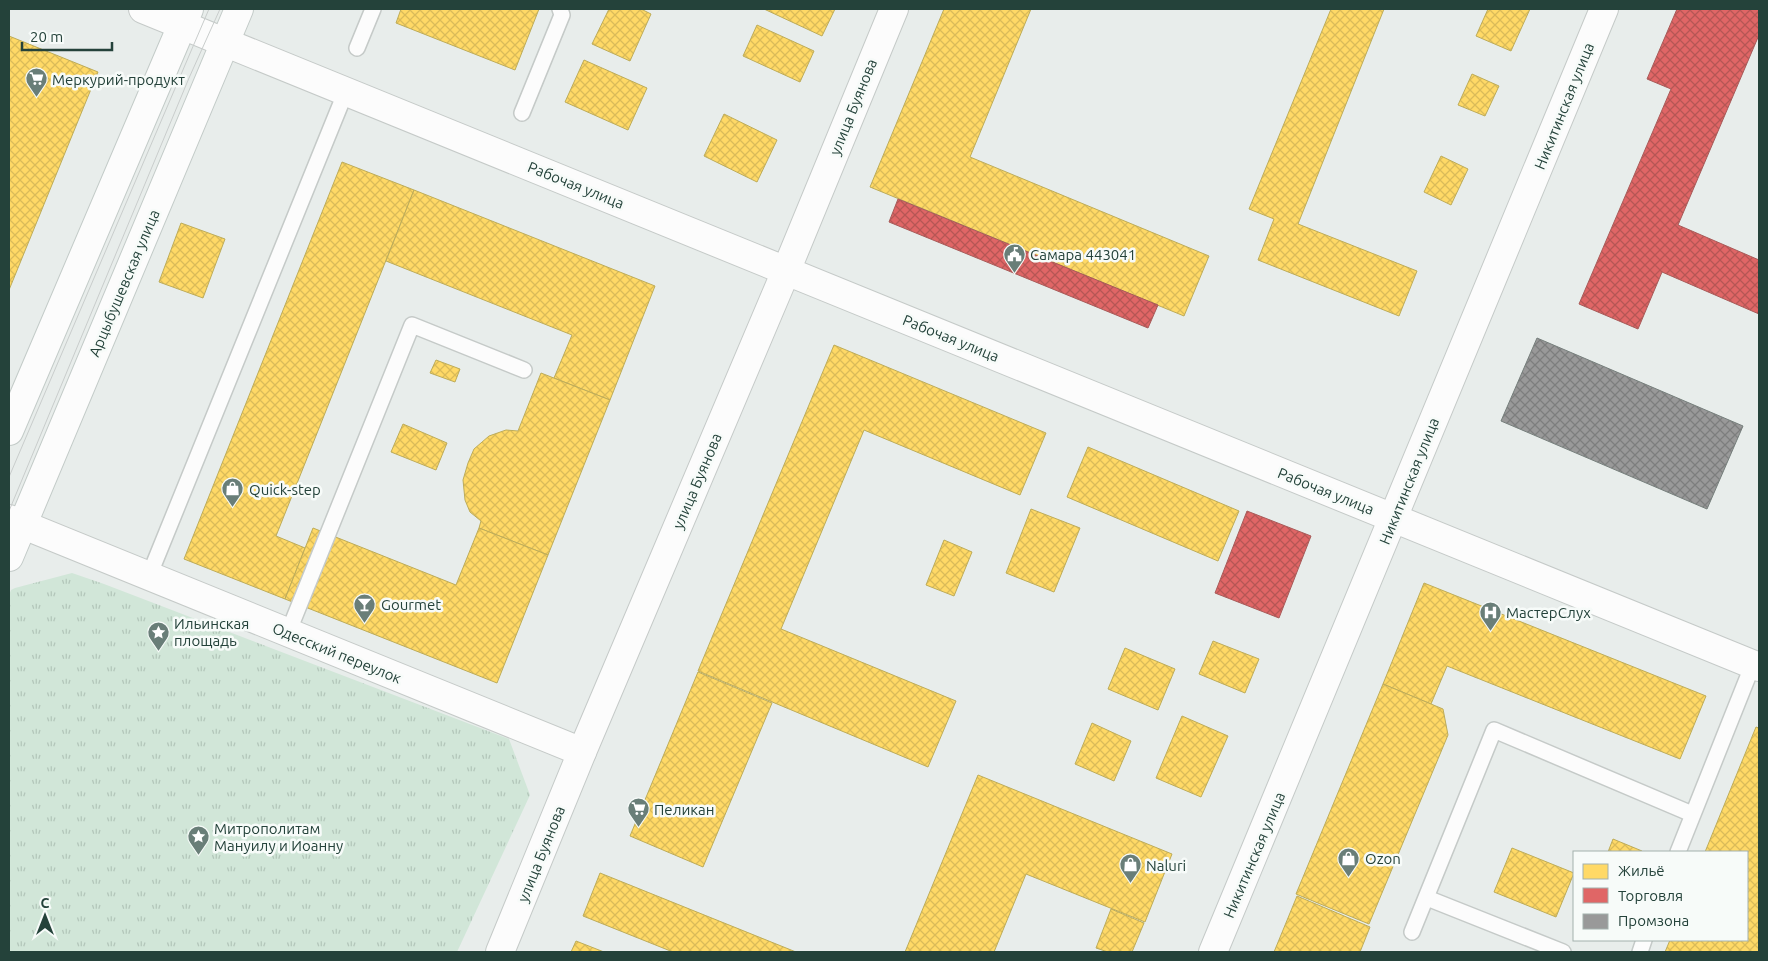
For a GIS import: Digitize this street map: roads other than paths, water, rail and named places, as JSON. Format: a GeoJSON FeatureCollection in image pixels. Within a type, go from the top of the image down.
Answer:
{"type":"FeatureCollection","features":[{"type":"Feature","properties":{"kind":"street","name":"Рабочая улица"},"geometry":{"type":"LineString","coordinates":[[143,9],[185,17],[225,42],[1756,666]]}},
{"type":"Feature","properties":{"kind":"street","name":"Арцыбушевская улица"},"geometry":{"type":"LineString","coordinates":[[9,557],[15,522],[239,9]]}},
{"type":"Feature","properties":{"kind":"street","name":"улица Буянова"},"geometry":{"type":"LineString","coordinates":[[500,952],[894,9]]}},
{"type":"Feature","properties":{"kind":"street","name":"Никитинская улица"},"geometry":{"type":"LineString","coordinates":[[1212,952],[1604,9]]}},
{"type":"Feature","properties":{"kind":"street"},"geometry":{"type":"LineString","coordinates":[[9,431],[185,17]]}},
{"type":"Feature","properties":{"kind":"street","name":"Одесский переулок"},"geometry":{"type":"LineString","coordinates":[[15,522],[582,752]]}},
{"type":"Feature","properties":{"kind":"lane"},"geometry":{"type":"LineString","coordinates":[[357,48],[373,9]]}},
{"type":"Feature","properties":{"kind":"lane"},"geometry":{"type":"LineString","coordinates":[[522,113],[562,15],[560,9]]}},
{"type":"Feature","properties":{"kind":"lane"},"geometry":{"type":"LineString","coordinates":[[149,576],[346,91]]}},
{"type":"Feature","properties":{"kind":"lane"},"geometry":{"type":"LineString","coordinates":[[288,633],[412,324],[524,370]]}},
{"type":"Feature","properties":{"kind":"lane"},"geometry":{"type":"LineString","coordinates":[[1678,851],[1692,814],[1756,666]]}},
{"type":"Feature","properties":{"kind":"lane"},"geometry":{"type":"LineString","coordinates":[[1412,932],[1494,730],[1692,814]]}},
{"type":"Feature","properties":{"kind":"lane"},"geometry":{"type":"LineString","coordinates":[[1427,898],[1563,952]]}},
{"type":"Feature","properties":{"kind":"tram line"},"geometry":{"type":"LineString","coordinates":[[9,477],[209,9]]}},
{"type":"Feature","properties":{"kind":"tram line"},"geometry":{"type":"LineString","coordinates":[[9,511],[189,78],[220,9]]}},
{"type":"Feature","properties":{"kind":"place","name":"Меркурий-продукт"},"geometry":{"type":"Point","coordinates":[36,98]}},
{"type":"Feature","properties":{"kind":"place","name":"Самара 443041"},"geometry":{"type":"Point","coordinates":[1014,273]}},
{"type":"Feature","properties":{"kind":"place","name":"Quick-step"},"geometry":{"type":"Point","coordinates":[233,508]}},
{"type":"Feature","properties":{"kind":"place","name":"Gourmet"},"geometry":{"type":"Point","coordinates":[365,623]}},
{"type":"Feature","properties":{"kind":"place","name":"МастерСлух"},"geometry":{"type":"Point","coordinates":[1490,631]}},
{"type":"Feature","properties":{"kind":"place","name":"Ильинская площадь"},"geometry":{"type":"Point","coordinates":[158,651]}},
{"type":"Feature","properties":{"kind":"place","name":"Пеликан"},"geometry":{"type":"Point","coordinates":[638,828]}},
{"type":"Feature","properties":{"kind":"place","name":"Митрополитам Мануилу и Иоанну"},"geometry":{"type":"Point","coordinates":[198,856]}},
{"type":"Feature","properties":{"kind":"place","name":"Ozon"},"geometry":{"type":"Point","coordinates":[1349,877]}},
{"type":"Feature","properties":{"kind":"place","name":"Naluri"},"geometry":{"type":"Point","coordinates":[1130,884]}}]}
